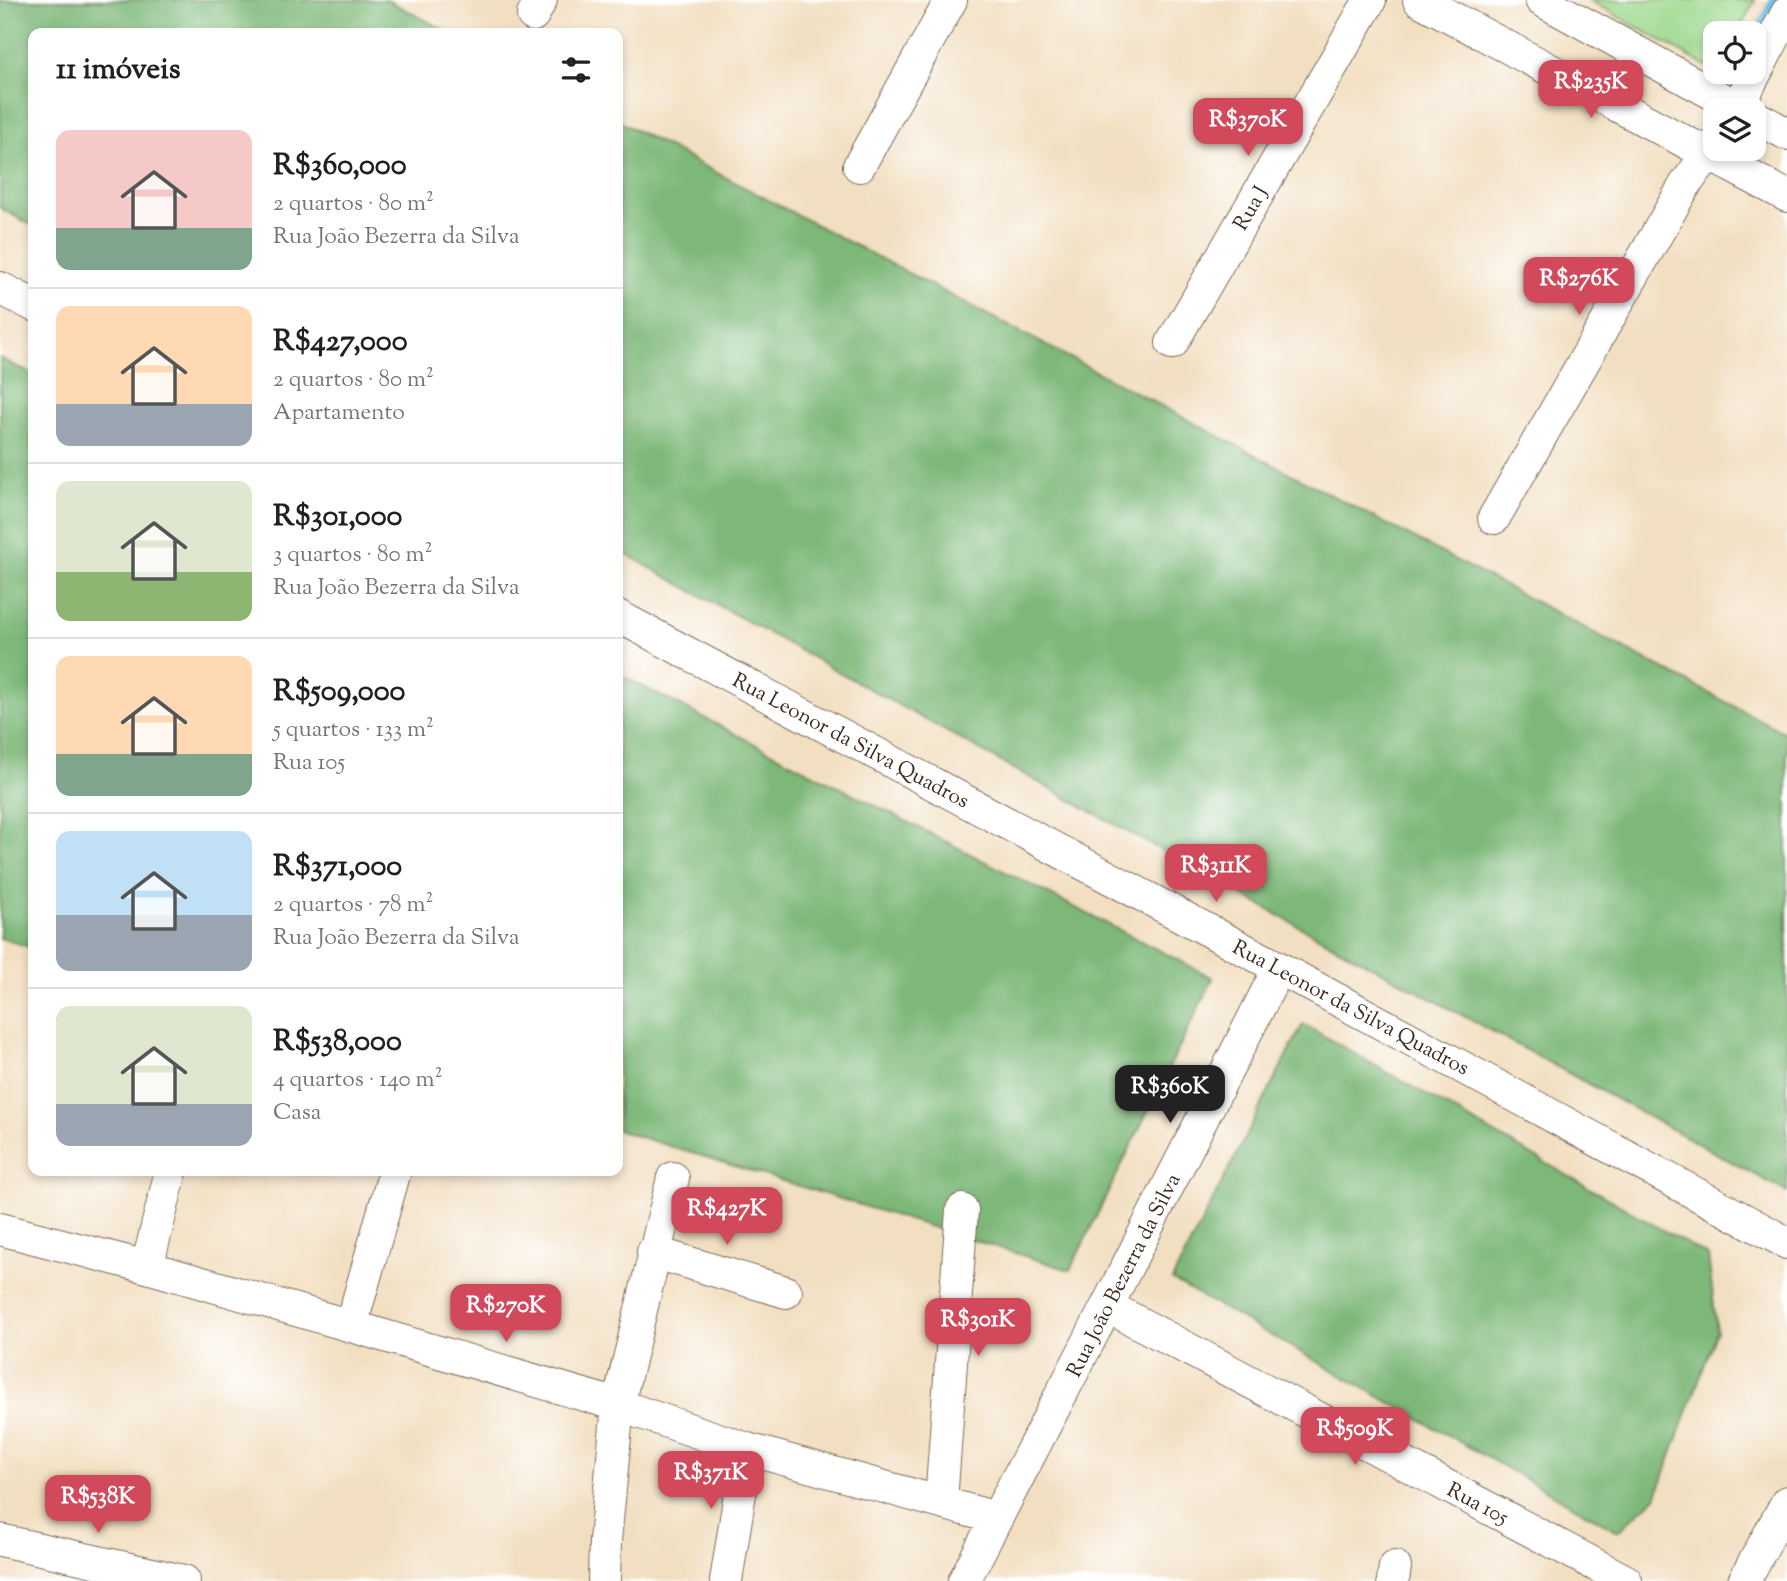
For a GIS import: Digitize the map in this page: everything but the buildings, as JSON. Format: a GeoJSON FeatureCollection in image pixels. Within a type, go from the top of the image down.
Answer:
{"type":"FeatureCollection","features":[{"type":"Feature","properties":{"kind":"street"},"geometry":{"type":"LineString","coordinates":[[859,166],[951,0]]}},
{"type":"Feature","properties":{"kind":"street","name":"Rua J"},"geometry":{"type":"LineString","coordinates":[[1172,343],[1370,0]]}},
{"type":"Feature","properties":{"kind":"street"},"geometry":{"type":"LineString","coordinates":[[1419,0],[1703,144]]}},
{"type":"Feature","properties":{"kind":"street"},"geometry":{"type":"LineString","coordinates":[[1541,0],[1719,98]]}},
{"type":"Feature","properties":{"kind":"street"},"geometry":{"type":"LineString","coordinates":[[1746,98],[1749,82],[1787,13]]}},
{"type":"Feature","properties":{"kind":"street"},"geometry":{"type":"LineString","coordinates":[[1766,123],[1787,134]]}},
{"type":"Feature","properties":{"kind":"street"},"geometry":{"type":"LineString","coordinates":[[1494,518],[1685,185],[1703,161]]}},
{"type":"Feature","properties":{"kind":"street"},"geometry":{"type":"LineString","coordinates":[[1732,161],[1787,195]]}},
{"type":"Feature","properties":{"kind":"street"},"geometry":{"type":"LineString","coordinates":[[0,288],[28,302]]}},
{"type":"Feature","properties":{"kind":"street","name":"Rua Leonor da Silva Quadros"},"geometry":{"type":"LineString","coordinates":[[623,619],[1279,968],[1787,1243]]}},
{"type":"Feature","properties":{"kind":"street","name":"Rua João Bezerra da Silva"},"geometry":{"type":"LineString","coordinates":[[964,1581],[1279,968]]}},
{"type":"Feature","properties":{"kind":"street"},"geometry":{"type":"LineString","coordinates":[[148,1267],[170,1176]]}},
{"type":"Feature","properties":{"kind":"street"},"geometry":{"type":"LineString","coordinates":[[351,1326],[394,1176]]}},
{"type":"Feature","properties":{"kind":"street"},"geometry":{"type":"LineString","coordinates":[[604,1581],[605,1541],[618,1405],[673,1178]]}},
{"type":"Feature","properties":{"kind":"street"},"geometry":{"type":"LineString","coordinates":[[941,1502],[962,1210]]}},
{"type":"Feature","properties":{"kind":"street"},"geometry":{"type":"LineString","coordinates":[[0,1229],[148,1267],[618,1405],[747,1449],[996,1518]]}},
{"type":"Feature","properties":{"kind":"street"},"geometry":{"type":"LineString","coordinates":[[653,1252],[786,1292]]}},
{"type":"Feature","properties":{"kind":"street","name":"Rua 105"},"geometry":{"type":"LineString","coordinates":[[1107,1307],[1626,1581]]}},
{"type":"Feature","properties":{"kind":"street"},"geometry":{"type":"LineString","coordinates":[[726,1581],[747,1449]]}},
{"type":"Feature","properties":{"kind":"street"},"geometry":{"type":"LineString","coordinates":[[1744,1581],[1787,1502]]}},
{"type":"Feature","properties":{"kind":"street"},"geometry":{"type":"LineString","coordinates":[[0,1540],[184,1581]]}},
{"type":"Feature","properties":{"kind":"green space"},"geometry":{"type":"Polygon","coordinates":[[[0,0],[387,0],[440,28],[28,28],[28,223],[0,208],[0,0]]]}},
{"type":"Feature","properties":{"kind":"green space"},"geometry":{"type":"Polygon","coordinates":[[[1589,0],[1755,0],[1744,21],[1703,21],[1703,64],[1589,0]]]}},
{"type":"Feature","properties":{"kind":"green space"},"geometry":{"type":"Polygon","coordinates":[[[623,124],[1787,734],[1787,1192],[623,553],[623,124]]]}},
{"type":"Feature","properties":{"kind":"green space"},"geometry":{"type":"Polygon","coordinates":[[[0,358],[28,372],[28,946],[0,938],[0,358]]]}},
{"type":"Feature","properties":{"kind":"green space"},"geometry":{"type":"Polygon","coordinates":[[[623,677],[1213,978],[1070,1270],[623,1132],[623,677]]]}},
{"type":"Feature","properties":{"kind":"green space"},"geometry":{"type":"Polygon","coordinates":[[[1303,1024],[1708,1256],[1717,1331],[1656,1497],[1618,1531],[1172,1280],[1303,1024]]]}},
{"type":"Feature","properties":{"kind":"waterway"},"geometry":{"type":"LineString","coordinates":[[1764,21],[1775,0]]}}]}
